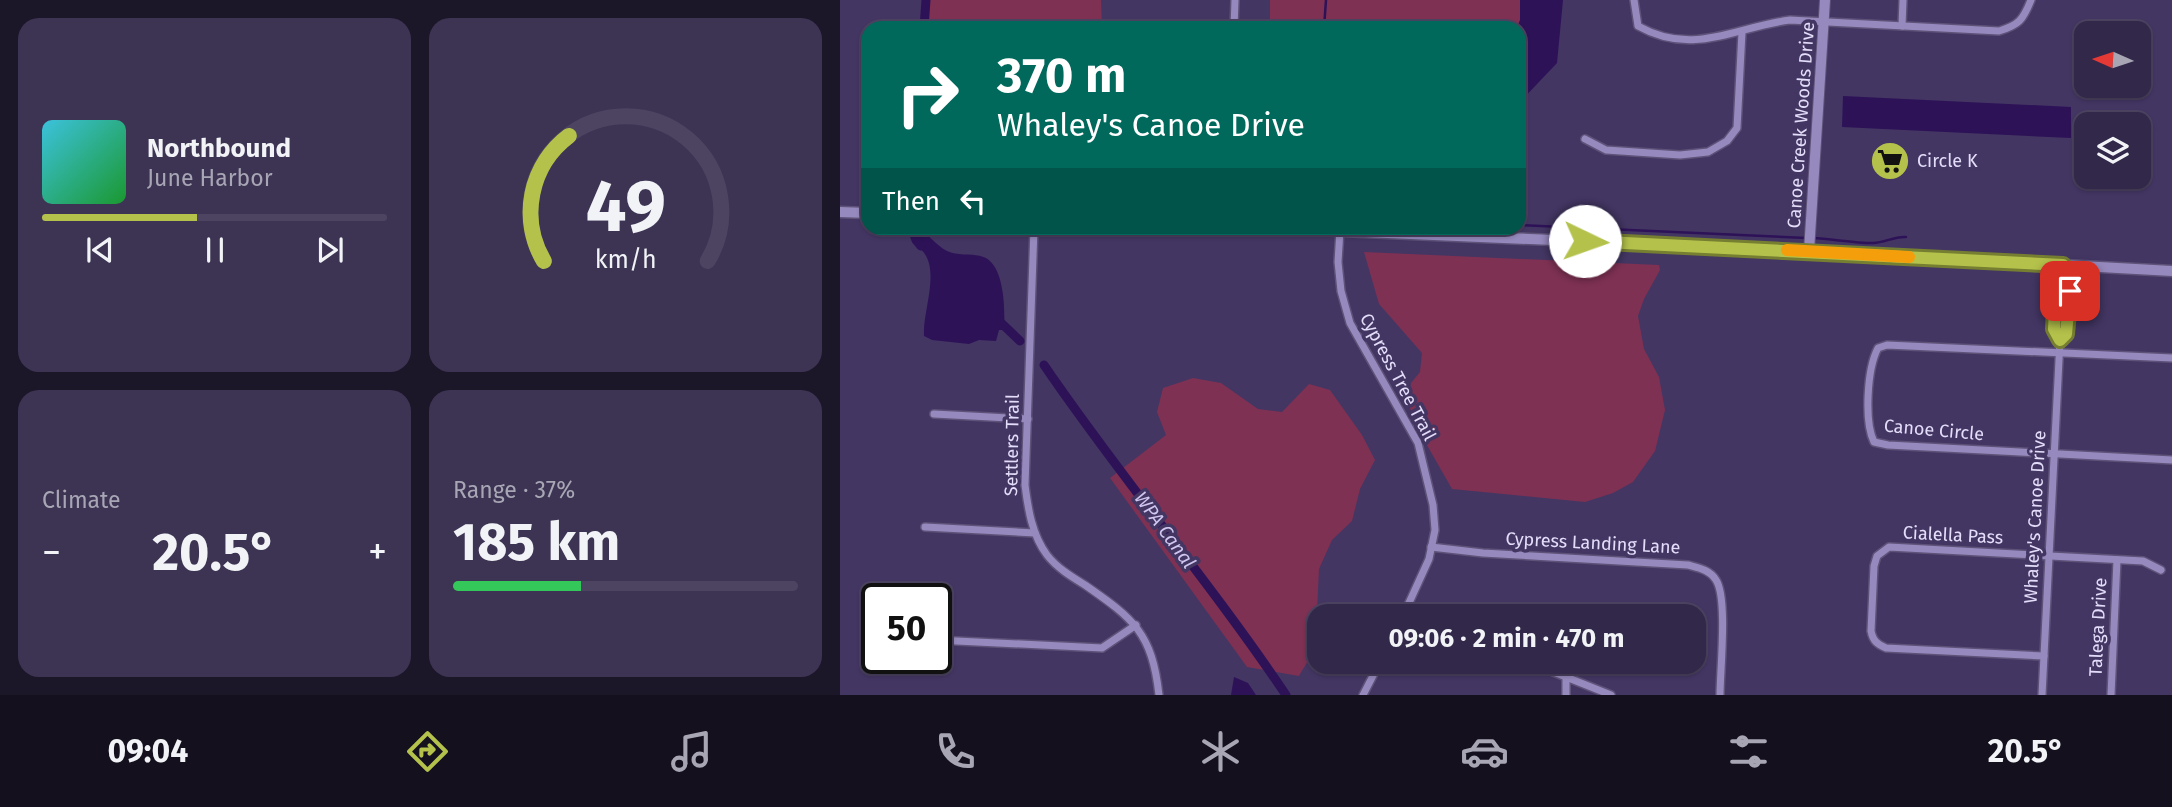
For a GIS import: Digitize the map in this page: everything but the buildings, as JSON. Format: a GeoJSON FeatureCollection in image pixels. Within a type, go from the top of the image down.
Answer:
{"type":"FeatureCollection","features":[{"type":"Feature","properties":{"kind":"main road"},"geometry":{"type":"LineString","coordinates":[[840,212],[861,214]]}},
{"type":"Feature","properties":{"kind":"main road"},"geometry":{"type":"LineString","coordinates":[[1452,235],[2172,271]]}},
{"type":"Feature","properties":{"kind":"street"},"geometry":{"type":"LineString","coordinates":[[1234,21],[1235,0]]}},
{"type":"Feature","properties":{"kind":"street"},"geometry":{"type":"LineString","coordinates":[[1634,0],[1638,26],[1672,41],[1710,39],[1742,32],[1765,23],[1790,20],[1999,31],[2013,26],[2024,16],[2031,0]]}},
{"type":"Feature","properties":{"kind":"street","name":"Canoe Creek Woods Drive"},"geometry":{"type":"LineString","coordinates":[[1809,251],[1825,0]]}},
{"type":"Feature","properties":{"kind":"street"},"geometry":{"type":"LineString","coordinates":[[1902,26],[1903,0]]}},
{"type":"Feature","properties":{"kind":"street"},"geometry":{"type":"LineString","coordinates":[[1585,139],[1606,150],[1680,155],[1708,152],[1727,141],[1737,128],[1742,32]]}},
{"type":"Feature","properties":{"kind":"street","name":"Settlers Trail"},"geometry":{"type":"LineString","coordinates":[[1034,235],[1025,485],[1028,513],[1047,555],[1064,571],[1117,607],[1136,625],[1147,643],[1156,668],[1159,695]]}},
{"type":"Feature","properties":{"kind":"street","name":"Cypress Tree Trail"},"geometry":{"type":"LineString","coordinates":[[1340,235],[1340,291],[1350,323],[1418,443],[1433,505],[1435,530],[1432,547],[1408,604]]}},
{"type":"Feature","properties":{"kind":"street","name":"Whaley's Canoe Drive"},"geometry":{"type":"LineString","coordinates":[[2060,340],[2066,334],[2070,291],[2063,281],[2063,265]]}},
{"type":"Feature","properties":{"kind":"street","name":"Whaley's Canoe Drive"},"geometry":{"type":"LineString","coordinates":[[2042,695],[2060,340],[2054,329],[2056,291],[2063,281]]}},
{"type":"Feature","properties":{"kind":"street","name":"Canoe Circle"},"geometry":{"type":"LineString","coordinates":[[2172,358],[1887,345],[1878,348],[1871,361],[1868,429],[1874,442],[1888,445],[2172,460]]}},
{"type":"Feature","properties":{"kind":"street"},"geometry":{"type":"LineString","coordinates":[[934,414],[1028,419]]}},
{"type":"Feature","properties":{"kind":"street"},"geometry":{"type":"LineString","coordinates":[[925,527],[1035,533]]}},
{"type":"Feature","properties":{"kind":"street","name":"Cypress Landing Lane"},"geometry":{"type":"LineString","coordinates":[[1432,547],[1483,553],[1688,565],[1706,570],[1716,578],[1721,590],[1720,695]]}},
{"type":"Feature","properties":{"kind":"street","name":"Cialella Pass"},"geometry":{"type":"LineString","coordinates":[[2044,656],[1886,648],[1879,645],[1873,640],[1871,631],[1874,566],[1877,556],[1889,547],[2143,561],[2161,570]]}},
{"type":"Feature","properties":{"kind":"street","name":"Talega Drive"},"geometry":{"type":"LineString","coordinates":[[2111,695],[2117,560]]}},
{"type":"Feature","properties":{"kind":"street"},"geometry":{"type":"LineString","coordinates":[[952,641],[1102,649],[1136,625]]}},
{"type":"Feature","properties":{"kind":"street"},"geometry":{"type":"LineString","coordinates":[[1363,695],[1374,674]]}},
{"type":"Feature","properties":{"kind":"street"},"geometry":{"type":"LineString","coordinates":[[1558,674],[1611,695]]}},
{"type":"Feature","properties":{"kind":"street"},"geometry":{"type":"LineString","coordinates":[[1566,677],[1566,695]]}},
{"type":"Feature","properties":{"kind":"shaded area"},"geometry":{"type":"Polygon","coordinates":[[[928,0],[1101,0],[1102,21],[926,21],[928,0]]]}},
{"type":"Feature","properties":{"kind":"shaded area"},"geometry":{"type":"Polygon","coordinates":[[[1270,0],[1520,0],[1520,21],[1270,21],[1270,0]]]}},
{"type":"Feature","properties":{"kind":"shaded area"},"geometry":{"type":"Polygon","coordinates":[[[1520,0],[1563,0],[1557,63],[1526,96],[1526,21],[1520,20],[1520,0]]]}},
{"type":"Feature","properties":{"kind":"shaded area"},"geometry":{"type":"Polygon","coordinates":[[[1843,96],[2071,107],[2071,138],[1842,127],[1843,96]]]}},
{"type":"Feature","properties":{"kind":"shaded area"},"geometry":{"type":"Polygon","coordinates":[[[916,235],[927,235],[947,251],[981,256],[992,263],[1000,281],[1004,312],[1004,330],[999,330],[996,341],[979,340],[969,344],[932,340],[924,336],[931,274],[924,253],[915,245],[916,235]]]}},
{"type":"Feature","properties":{"kind":"shaded area"},"geometry":{"type":"Polygon","coordinates":[[[1364,252],[1659,265],[1660,270],[1638,316],[1644,349],[1659,377],[1665,410],[1655,451],[1633,482],[1613,493],[1585,502],[1452,489],[1416,426],[1408,402],[1411,383],[1420,372],[1422,353],[1379,304],[1364,252]]]}},
{"type":"Feature","properties":{"kind":"shaded area"},"geometry":{"type":"Polygon","coordinates":[[[1193,378],[1221,383],[1258,409],[1282,412],[1309,384],[1330,390],[1362,435],[1375,460],[1360,489],[1352,521],[1332,540],[1319,569],[1317,604],[1307,604],[1307,662],[1299,676],[1247,667],[1110,478],[1166,435],[1157,412],[1163,388],[1193,378]]]}},
{"type":"Feature","properties":{"kind":"shaded area"},"geometry":{"type":"Polygon","coordinates":[[[1234,677],[1248,683],[1256,695],[1231,695],[1234,677]]]}},
{"type":"Feature","properties":{"kind":"waterway","name":"WPA Canal"},"geometry":{"type":"LineString","coordinates":[[924,21],[926,0]]}},
{"type":"Feature","properties":{"kind":"waterway"},"geometry":{"type":"LineString","coordinates":[[1324,21],[1326,0]]}},
{"type":"Feature","properties":{"kind":"waterway"},"geometry":{"type":"LineString","coordinates":[[1526,225],[1806,238]]}},
{"type":"Feature","properties":{"kind":"waterway","name":"WPA Canal"},"geometry":{"type":"LineString","coordinates":[[914,235],[921,246]]}},
{"type":"Feature","properties":{"kind":"waterway"},"geometry":{"type":"LineString","coordinates":[[1812,238],[1873,243],[1906,237]]}},
{"type":"Feature","properties":{"kind":"waterway","name":"WPA Canal"},"geometry":{"type":"LineString","coordinates":[[997,319],[1020,341]]}},
{"type":"Feature","properties":{"kind":"waterway","name":"WPA Canal"},"geometry":{"type":"LineString","coordinates":[[1044,365],[1286,695]]}},
{"type":"Feature","properties":{"kind":"slow traffic"},"geometry":{"type":"LineString","coordinates":[[1787,250],[1909,257]]}},
{"type":"Feature","properties":{"kind":"place","name":"Circle K"},"geometry":{"type":"Point","coordinates":[1890,161]}},
{"type":"Feature","properties":{"kind":"route"},"geometry":{"type":"LineString","coordinates":[[1585,241],[2063,265],[2063,281],[2056,291],[2054,329],[2060,340],[2066,334],[2070,291]]}}]}
